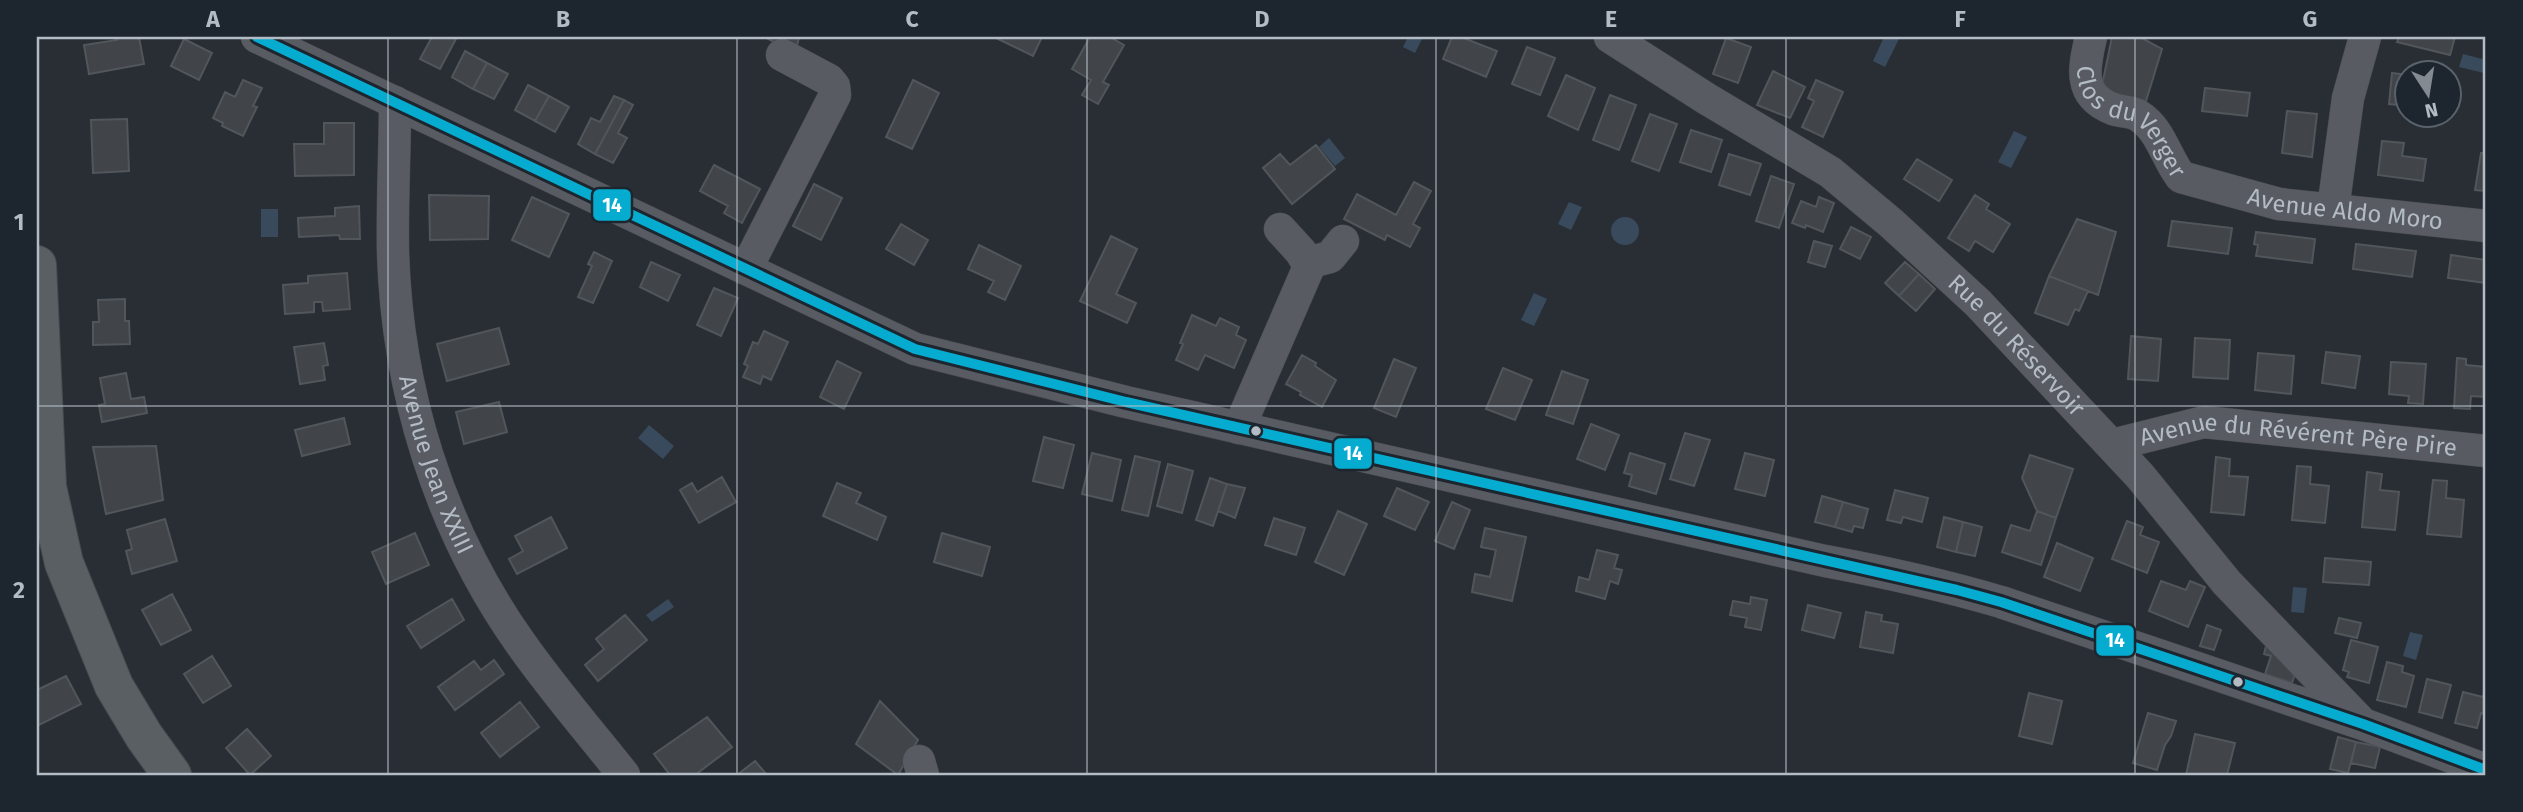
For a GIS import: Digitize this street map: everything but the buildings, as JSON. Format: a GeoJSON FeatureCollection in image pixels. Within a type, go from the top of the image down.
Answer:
{"type":"FeatureCollection","features":[{"type":"Feature","properties":{"kind":"main road"},"geometry":{"type":"LineString","coordinates":[[37,265],[47,488],[65,563],[114,686],[144,736],[172,775]]}},
{"type":"Feature","properties":{"kind":"street"},"geometry":{"type":"LineString","coordinates":[[257,37],[915,349],[1239,428],[1948,587],[2001,602],[2363,724],[2486,770]]}},
{"type":"Feature","properties":{"kind":"street","name":"Rue du Réservoir"},"geometry":{"type":"LineString","coordinates":[[1611,37],[1830,172],[1978,303],[2140,476],[2227,583],[2363,724]]}},
{"type":"Feature","properties":{"kind":"street","name":"Clos du Verger"},"geometry":{"type":"LineString","coordinates":[[2091,37],[2086,57],[2085,82],[2096,100],[2113,109],[2139,115],[2160,138],[2171,164],[2181,177],[2207,182]]}},
{"type":"Feature","properties":{"kind":"street"},"geometry":{"type":"LineString","coordinates":[[2333,209],[2348,98],[2365,37]]}},
{"type":"Feature","properties":{"kind":"street"},"geometry":{"type":"LineString","coordinates":[[746,269],[835,95],[834,86],[829,80],[782,55]]}},
{"type":"Feature","properties":{"kind":"street","name":"Avenue Jean XXIII"},"geometry":{"type":"LineString","coordinates":[[396,103],[393,252],[401,351],[411,402],[428,462],[458,536],[518,641],[624,775]]}},
{"type":"Feature","properties":{"kind":"street","name":"Avenue Aldo Moro"},"geometry":{"type":"LineString","coordinates":[[2207,182],[2279,204],[2486,226]]}},
{"type":"Feature","properties":{"kind":"street"},"geometry":{"type":"LineString","coordinates":[[1280,229],[1301,252],[1309,266]]}},
{"type":"Feature","properties":{"kind":"street"},"geometry":{"type":"LineString","coordinates":[[1239,428],[1311,261],[1330,257],[1343,241]]}},
{"type":"Feature","properties":{"kind":"street","name":"Avenue du Révérent Père Pire"},"geometry":{"type":"LineString","coordinates":[[2112,445],[2204,422],[2486,452]]}},
{"type":"Feature","properties":{"kind":"water"},"geometry":{"type":"Polygon","coordinates":[[[1408,37],[1423,37],[1415,53],[1403,47],[1408,37]]]}},
{"type":"Feature","properties":{"kind":"water"},"geometry":{"type":"Polygon","coordinates":[[[1884,37],[1900,37],[1885,67],[1873,61],[1884,37]]]}},
{"type":"Feature","properties":{"kind":"water"},"geometry":{"type":"Polygon","coordinates":[[[2463,54],[2486,60],[2484,73],[2464,68],[2464,60],[2461,60],[2463,54]]]}},
{"type":"Feature","properties":{"kind":"water"},"geometry":{"type":"Polygon","coordinates":[[[2014,131],[2027,137],[2011,168],[1998,162],[2014,131]]]}},
{"type":"Feature","properties":{"kind":"water"},"geometry":{"type":"Polygon","coordinates":[[[1329,138],[1345,158],[1335,166],[1319,147],[1329,138]]]}},
{"type":"Feature","properties":{"kind":"water"},"geometry":{"type":"Polygon","coordinates":[[[1569,202],[1582,207],[1571,230],[1558,224],[1569,202]]]}},
{"type":"Feature","properties":{"kind":"water"},"geometry":{"type":"Polygon","coordinates":[[[261,209],[278,209],[278,237],[261,237],[261,209]]]}},
{"type":"Feature","properties":{"kind":"water"},"geometry":{"type":"Polygon","coordinates":[[[1625,217],[1635,221],[1639,231],[1635,241],[1625,245],[1615,241],[1611,231],[1615,221],[1625,217]]]}},
{"type":"Feature","properties":{"kind":"water"},"geometry":{"type":"Polygon","coordinates":[[[1534,293],[1547,299],[1534,326],[1521,320],[1534,293]]]}},
{"type":"Feature","properties":{"kind":"water"},"geometry":{"type":"Polygon","coordinates":[[[649,425],[674,446],[663,459],[638,438],[649,425]]]}},
{"type":"Feature","properties":{"kind":"water"},"geometry":{"type":"Polygon","coordinates":[[[2293,587],[2307,588],[2304,613],[2291,612],[2293,587]]]}},
{"type":"Feature","properties":{"kind":"water"},"geometry":{"type":"Polygon","coordinates":[[[668,599],[674,607],[652,622],[646,615],[668,599]]]}},
{"type":"Feature","properties":{"kind":"water"},"geometry":{"type":"Polygon","coordinates":[[[2410,632],[2423,635],[2416,660],[2403,656],[2410,632]]]}},
{"type":"Feature","properties":{"kind":"transit line","name":"14"},"geometry":{"type":"LineString","coordinates":[[257,37],[915,349],[1126,402],[1957,590],[2001,602],[2363,724],[2486,770]]}}]}
